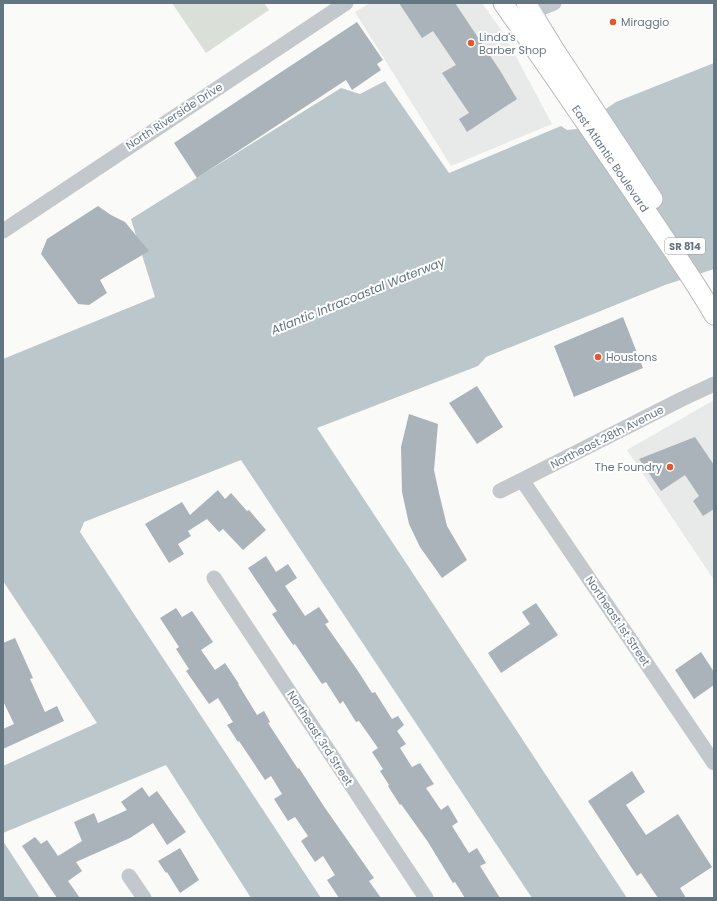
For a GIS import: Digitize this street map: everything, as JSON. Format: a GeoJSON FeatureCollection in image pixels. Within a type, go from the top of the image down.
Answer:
{"type":"FeatureCollection","features":[{"type":"Feature","properties":{"kind":"main road","name":"East Atlantic Boulevard"},"geometry":{"type":"LineString","coordinates":[[503,3],[574,91],[709,290],[714,315]]}},
{"type":"Feature","properties":{"kind":"main road","name":"East Atlantic Boulevard"},"geometry":{"type":"LineString","coordinates":[[529,8],[554,48],[574,91]]}},
{"type":"Feature","properties":{"kind":"street","name":"North Riverside Drive"},"geometry":{"type":"LineString","coordinates":[[3,231],[346,3]]}},
{"type":"Feature","properties":{"kind":"street"},"geometry":{"type":"LineString","coordinates":[[529,8],[554,3]]}},
{"type":"Feature","properties":{"kind":"street","name":"Northeast 28th Avenue"},"geometry":{"type":"LineString","coordinates":[[500,491],[675,402],[714,384]]}},
{"type":"Feature","properties":{"kind":"street","name":"Northeast 1st Street"},"geometry":{"type":"LineString","coordinates":[[522,480],[714,763]]}},
{"type":"Feature","properties":{"kind":"street","name":"Northeast 3rd Street"},"geometry":{"type":"LineString","coordinates":[[214,578],[426,898]]}},
{"type":"Feature","properties":{"kind":"street"},"geometry":{"type":"LineString","coordinates":[[129,876],[144,898]]}},
{"type":"Feature","properties":{"kind":"shaded area"},"geometry":{"type":"Polygon","coordinates":[[[172,3],[264,3],[269,10],[206,53],[172,3]]]}},
{"type":"Feature","properties":{"kind":"shaded area"},"geometry":{"type":"Polygon","coordinates":[[[370,3],[482,3],[504,34],[552,124],[451,166],[355,12],[370,3]]]}},
{"type":"Feature","properties":{"kind":"shaded area"},"geometry":{"type":"Polygon","coordinates":[[[714,400],[714,580],[627,450],[714,400]]]}},
{"type":"Feature","properties":{"kind":"water","name":"Atlantic Intracoastal Waterway"},"geometry":{"type":"Polygon","coordinates":[[[714,63],[714,269],[665,285],[486,357],[478,366],[317,428],[627,898],[532,898],[241,460],[84,522],[80,532],[321,898],[251,898],[166,765],[3,833],[3,766],[97,723],[3,581],[3,359],[155,297],[131,219],[341,88],[360,94],[385,81],[449,173],[561,126],[567,130],[577,129],[616,102],[714,63]]]}},
{"type":"Feature","properties":{"kind":"water"},"geometry":{"type":"Polygon","coordinates":[[[3,841],[40,898],[3,898],[3,841]]]}},
{"type":"Feature","properties":{"kind":"building"},"geometry":{"type":"Polygon","coordinates":[[[399,3],[455,3],[517,99],[467,132],[459,119],[469,113],[442,73],[456,65],[433,31],[422,38],[399,3]]]}},
{"type":"Feature","properties":{"kind":"building"},"geometry":{"type":"Polygon","coordinates":[[[357,22],[383,60],[377,64],[381,70],[352,90],[346,80],[197,178],[174,143],[357,22]]]}},
{"type":"Feature","properties":{"kind":"building"},"geometry":{"type":"Polygon","coordinates":[[[98,206],[125,222],[149,251],[100,280],[107,293],[89,305],[78,304],[41,254],[47,239],[98,206]]]}},
{"type":"Feature","properties":{"kind":"building","name":"Houstons"},"geometry":{"type":"Polygon","coordinates":[[[623,317],[643,368],[574,397],[554,346],[623,317]]]}},
{"type":"Feature","properties":{"kind":"building"},"geometry":{"type":"Polygon","coordinates":[[[477,386],[503,427],[477,444],[449,403],[477,386]]]}},
{"type":"Feature","properties":{"kind":"building"},"geometry":{"type":"Polygon","coordinates":[[[409,414],[438,424],[434,470],[447,526],[467,560],[442,578],[420,547],[409,524],[402,492],[401,447],[409,414]]]}},
{"type":"Feature","properties":{"kind":"building","name":"The Foundry"},"geometry":{"type":"Polygon","coordinates":[[[695,437],[714,465],[714,509],[703,516],[693,501],[699,496],[685,475],[661,491],[639,459],[695,437]]]}},
{"type":"Feature","properties":{"kind":"building"},"geometry":{"type":"Polygon","coordinates":[[[218,490],[225,499],[231,493],[247,511],[249,510],[266,530],[243,550],[223,529],[219,532],[207,519],[188,531],[191,536],[178,544],[184,554],[169,563],[145,524],[182,502],[190,515],[218,490]]]}},
{"type":"Feature","properties":{"kind":"building"},"geometry":{"type":"Polygon","coordinates":[[[266,556],[276,572],[288,564],[297,578],[285,586],[305,616],[319,607],[329,622],[325,624],[372,693],[375,692],[392,719],[398,716],[404,725],[397,731],[406,744],[400,748],[412,767],[420,763],[434,784],[426,788],[441,810],[448,805],[458,822],[452,826],[469,853],[477,848],[486,863],[480,866],[500,898],[465,898],[455,882],[453,883],[428,842],[401,804],[400,805],[388,786],[389,785],[380,771],[383,769],[372,752],[378,748],[359,721],[356,722],[343,701],[340,704],[326,682],[322,684],[295,644],[293,645],[272,614],[277,611],[248,568],[266,556]]]}},
{"type":"Feature","properties":{"kind":"building"},"geometry":{"type":"Polygon","coordinates":[[[536,603],[558,635],[501,673],[488,653],[530,624],[522,612],[536,603]]]}},
{"type":"Feature","properties":{"kind":"building"},"geometry":{"type":"Polygon","coordinates":[[[176,608],[182,617],[192,611],[213,642],[201,650],[215,670],[225,663],[257,715],[264,711],[270,722],[268,723],[298,769],[299,768],[374,878],[369,881],[381,898],[339,898],[327,880],[335,875],[323,856],[315,862],[301,841],[308,836],[295,817],[288,821],[274,799],[282,794],[271,776],[265,780],[239,741],[238,742],[227,725],[233,722],[218,698],[209,704],[186,671],[189,669],[176,649],[179,647],[160,618],[176,608]]]}},
{"type":"Feature","properties":{"kind":"building"},"geometry":{"type":"Polygon","coordinates":[[[15,638],[33,678],[30,679],[45,712],[57,706],[64,721],[3,749],[3,729],[14,724],[3,701],[3,643],[15,638]]]}},
{"type":"Feature","properties":{"kind":"building"},"geometry":{"type":"Polygon","coordinates":[[[701,652],[714,672],[714,685],[694,699],[675,670],[701,652]]]}},
{"type":"Feature","properties":{"kind":"building"},"geometry":{"type":"Polygon","coordinates":[[[632,771],[645,792],[626,805],[646,835],[678,814],[712,867],[680,888],[686,898],[658,898],[641,873],[637,876],[588,801],[632,771]]]}},
{"type":"Feature","properties":{"kind":"building"},"geometry":{"type":"Polygon","coordinates":[[[142,787],[149,797],[157,791],[186,832],[167,845],[153,823],[130,838],[76,862],[82,871],[68,881],[80,898],[57,898],[22,846],[35,837],[41,844],[47,840],[58,856],[82,841],[74,822],[94,813],[98,823],[127,810],[121,802],[142,787]]]}},
{"type":"Feature","properties":{"kind":"building"},"geometry":{"type":"Polygon","coordinates":[[[180,848],[199,880],[180,893],[158,861],[180,848]]]}},
{"type":"Feature","properties":{"kind":"place","name":"Miraggio"},"geometry":{"type":"Point","coordinates":[613,22]}},
{"type":"Feature","properties":{"kind":"place","name":"Linda's Barber Shop"},"geometry":{"type":"Point","coordinates":[471,43]}},
{"type":"Feature","properties":{"kind":"place","name":"Houstons"},"geometry":{"type":"Point","coordinates":[598,357]}},
{"type":"Feature","properties":{"kind":"place","name":"The Foundry"},"geometry":{"type":"Point","coordinates":[670,467]}}]}
